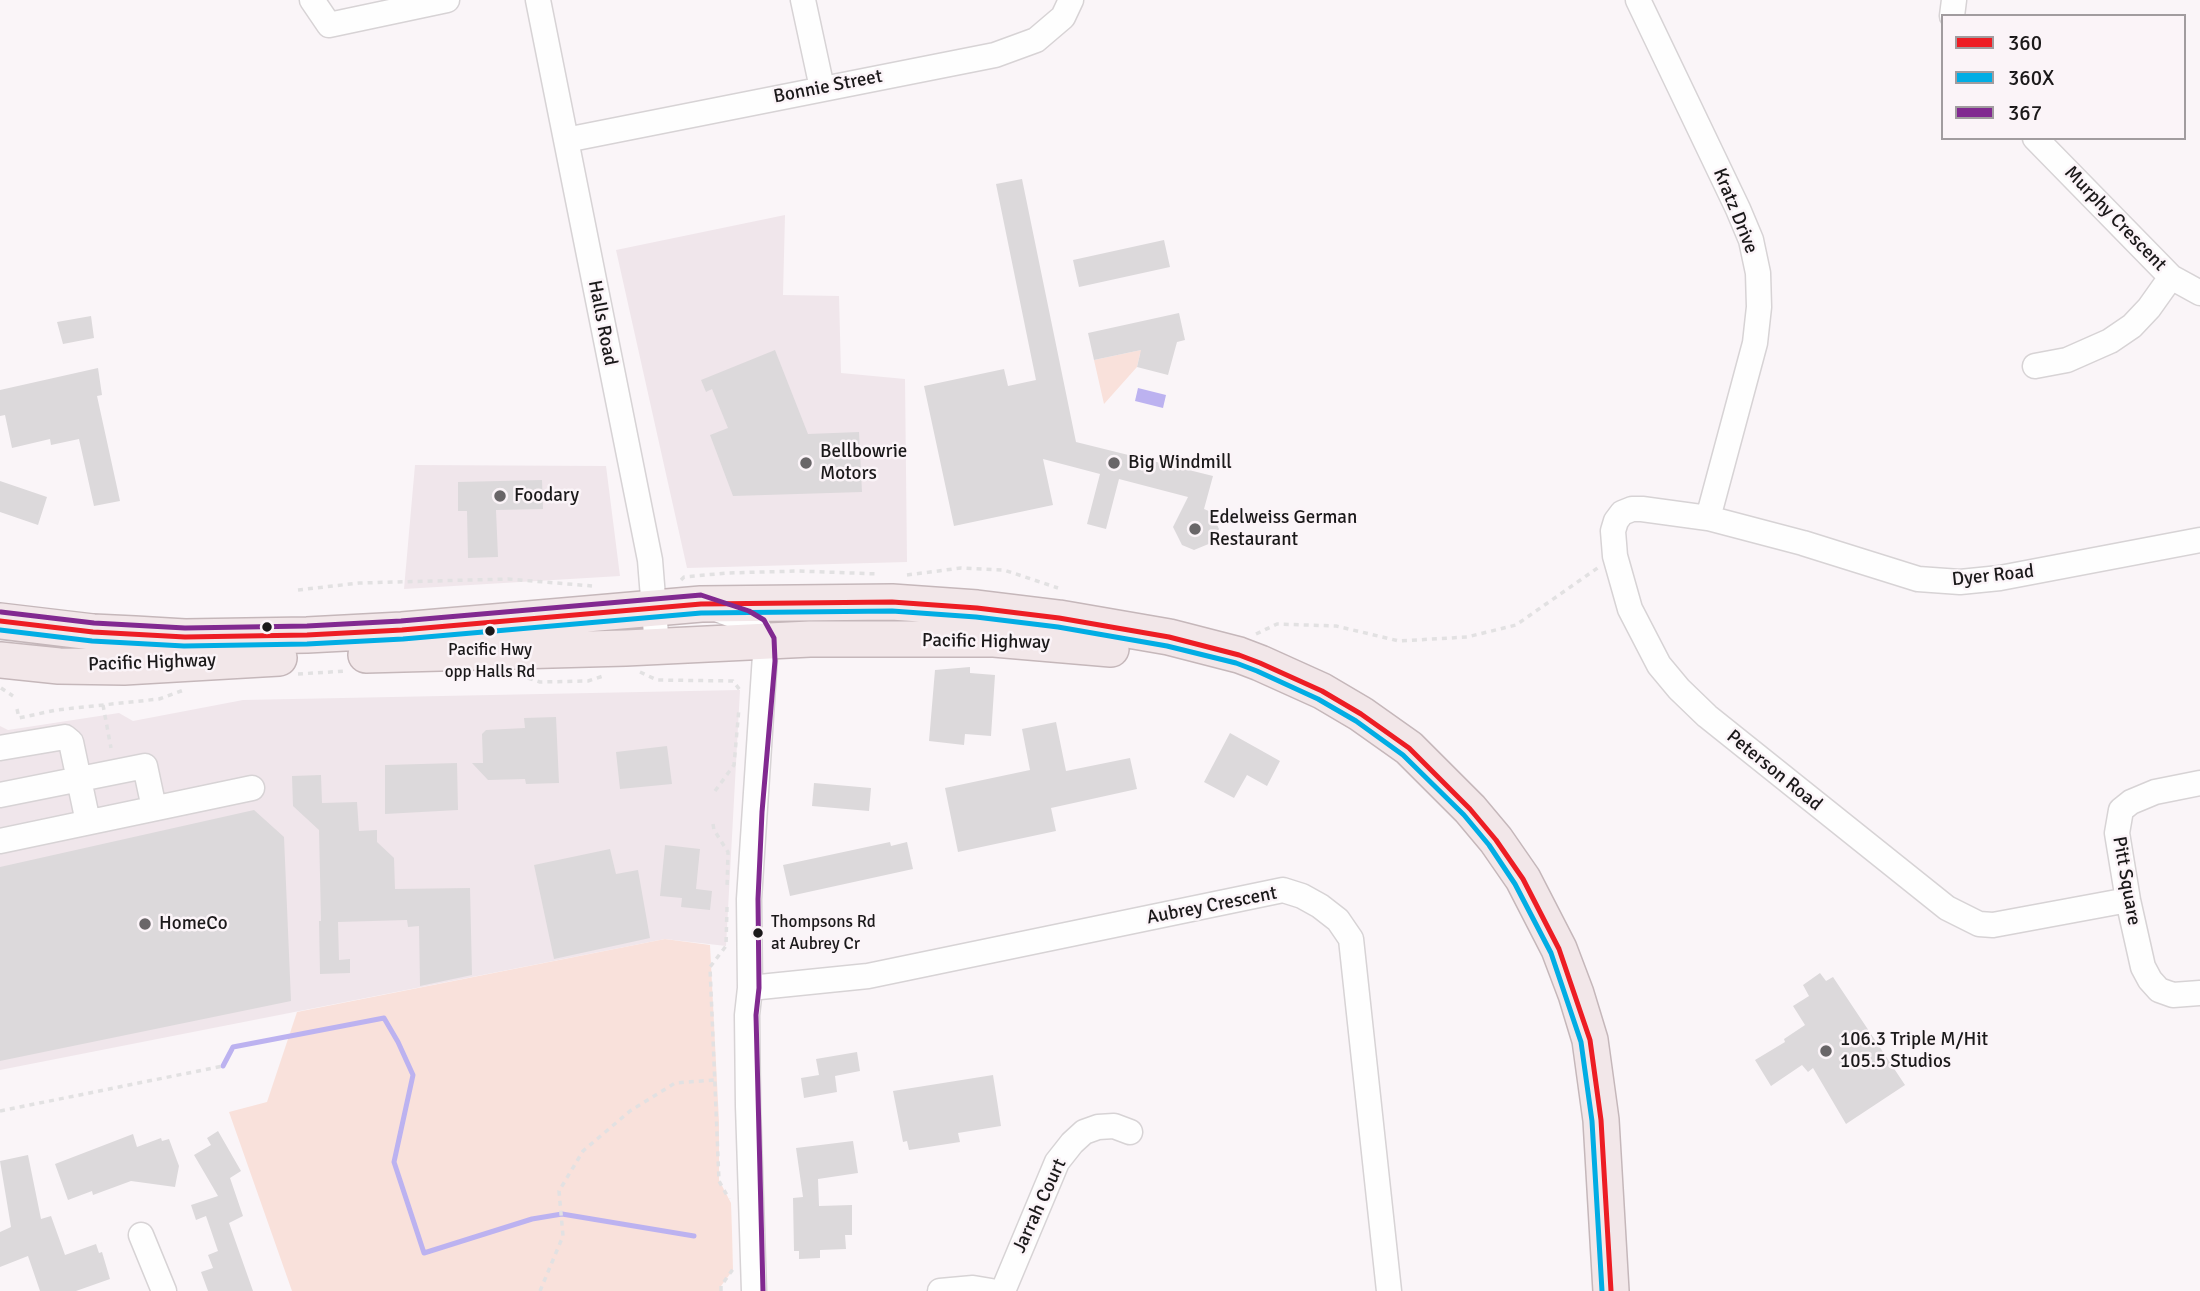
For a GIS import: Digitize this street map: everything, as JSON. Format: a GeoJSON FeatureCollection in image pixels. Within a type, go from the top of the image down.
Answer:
{"type":"FeatureCollection","features":[{"type":"Feature","properties":{"kind":"highway","name":"Pacific Highway"},"geometry":{"type":"LineString","coordinates":[[0,621],[93,632],[185,637],[307,635],[402,630],[655,608],[693,591],[772,602],[908,590],[977,608],[1059,618],[1170,637],[1240,655],[1299,680],[1361,714],[1409,748],[1496,840],[1523,879],[1544,918],[1576,994],[1590,1040],[1597,1088],[1611,1291]]}},
{"type":"Feature","properties":{"kind":"highway","name":"Pacific Highway"},"geometry":{"type":"LineString","coordinates":[[0,660],[59,666],[124,667],[291,658],[646,658],[766,640],[994,639],[1112,649],[1241,679],[1284,697],[1342,728],[1394,766],[1453,823],[1482,859],[1522,922],[1552,994],[1567,1041],[1575,1082],[1589,1291]]}},
{"type":"Feature","properties":{"kind":"street"},"geometry":{"type":"LineString","coordinates":[[312,0],[329,25],[447,0]]}},
{"type":"Feature","properties":{"kind":"street","name":"Halls Road"},"geometry":{"type":"LineString","coordinates":[[538,0],[650,560],[655,608],[646,658]]}},
{"type":"Feature","properties":{"kind":"street"},"geometry":{"type":"LineString","coordinates":[[803,0],[822,88]]}},
{"type":"Feature","properties":{"kind":"street","name":"Bonnie Street"},"geometry":{"type":"LineString","coordinates":[[566,140],[995,55],[1036,40],[1063,17],[1071,0]]}},
{"type":"Feature","properties":{"kind":"street","name":"Kratz Drive"},"geometry":{"type":"LineString","coordinates":[[1637,0],[1738,209],[1751,240],[1758,273],[1759,307],[1755,343],[1708,518]]}},
{"type":"Feature","properties":{"kind":"street","name":"Murphy Crescent"},"geometry":{"type":"LineString","coordinates":[[2037,140],[2171,276],[2200,293]]}},
{"type":"Feature","properties":{"kind":"street"},"geometry":{"type":"LineString","coordinates":[[2035,366],[2067,360],[2110,341],[2132,326],[2149,308],[2171,276]]}},
{"type":"Feature","properties":{"kind":"street","name":"Peterson Road"},"geometry":{"type":"LineString","coordinates":[[1708,518],[1642,509],[1622,513],[1613,531],[1615,556],[1629,609],[1642,637],[1679,690],[1707,716],[1947,908],[1979,924],[1993,925],[2128,900]]}},
{"type":"Feature","properties":{"kind":"street","name":"Dyer Road"},"geometry":{"type":"LineString","coordinates":[[1708,518],[1803,543],[1918,579],[1960,582],[2013,576],[2200,540]]}},
{"type":"Feature","properties":{"kind":"street","name":"Pacific Highway"},"geometry":{"type":"LineString","coordinates":[[766,640],[784,625],[800,619],[860,614],[908,590]]}},
{"type":"Feature","properties":{"kind":"street"},"geometry":{"type":"LineString","coordinates":[[693,591],[753,623],[766,640],[749,886],[750,988],[747,1015],[754,1291]]}},
{"type":"Feature","properties":{"kind":"street"},"geometry":{"type":"LineString","coordinates":[[0,748],[65,737],[71,742],[88,822]]}},
{"type":"Feature","properties":{"kind":"street"},"geometry":{"type":"LineString","coordinates":[[0,795],[145,766],[154,808]]}},
{"type":"Feature","properties":{"kind":"street","name":"Pitt Square"},"geometry":{"type":"LineString","coordinates":[[2200,783],[2143,795],[2122,810],[2118,820],[2118,847],[2143,967],[2159,990],[2172,995],[2200,993]]}},
{"type":"Feature","properties":{"kind":"street"},"geometry":{"type":"LineString","coordinates":[[0,841],[252,788]]}},
{"type":"Feature","properties":{"kind":"street","name":"Aubrey Crescent"},"geometry":{"type":"LineString","coordinates":[[750,988],[868,976],[1283,890],[1303,896],[1338,920],[1351,939],[1389,1291]]}},
{"type":"Feature","properties":{"kind":"street","name":"Jarrah Court"},"geometry":{"type":"LineString","coordinates":[[1003,1291],[1057,1162],[1072,1143],[1084,1132],[1098,1127],[1114,1126],[1130,1132]]}},
{"type":"Feature","properties":{"kind":"street"},"geometry":{"type":"LineString","coordinates":[[141,1235],[164,1291]]}},
{"type":"Feature","properties":{"kind":"street"},"geometry":{"type":"LineString","coordinates":[[940,1291],[974,1288],[991,1291]]}},
{"type":"Feature","properties":{"kind":"path"},"geometry":{"type":"LineString","coordinates":[[1255,635],[1277,624],[1336,626],[1399,641],[1467,637],[1516,625],[1615,556]]}},
{"type":"Feature","properties":{"kind":"path"},"geometry":{"type":"LineString","coordinates":[[908,590],[940,573],[961,568],[1004,570],[1058,588]]}},
{"type":"Feature","properties":{"kind":"path"},"geometry":{"type":"LineString","coordinates":[[693,591],[799,571],[888,575]]}},
{"type":"Feature","properties":{"kind":"path"},"geometry":{"type":"LineString","coordinates":[[298,590],[345,584],[508,579],[598,586]]}},
{"type":"Feature","properties":{"kind":"path"},"geometry":{"type":"LineString","coordinates":[[646,658],[657,680],[733,681],[738,684],[740,690],[734,765],[715,791]]}},
{"type":"Feature","properties":{"kind":"path"},"geometry":{"type":"LineString","coordinates":[[296,674],[350,671]]}},
{"type":"Feature","properties":{"kind":"path"},"geometry":{"type":"LineString","coordinates":[[525,675],[534,681],[592,681],[611,672]]}},
{"type":"Feature","properties":{"kind":"path"},"geometry":{"type":"LineString","coordinates":[[0,687],[13,696]]}},
{"type":"Feature","properties":{"kind":"path"},"geometry":{"type":"LineString","coordinates":[[17,709],[19,718],[44,711],[159,699],[191,688]]}},
{"type":"Feature","properties":{"kind":"path"},"geometry":{"type":"LineString","coordinates":[[103,705],[111,748]]}},
{"type":"Feature","properties":{"kind":"path"},"geometry":{"type":"LineString","coordinates":[[713,824],[728,852],[727,892]]}},
{"type":"Feature","properties":{"kind":"path"},"geometry":{"type":"LineString","coordinates":[[727,906],[726,946],[710,967],[719,1181],[731,1203]]}},
{"type":"Feature","properties":{"kind":"path"},"geometry":{"type":"LineString","coordinates":[[0,1111],[223,1066]]}},
{"type":"Feature","properties":{"kind":"path"},"geometry":{"type":"LineString","coordinates":[[540,1291],[563,1236],[559,1191],[583,1151],[630,1111],[675,1083],[714,1080]]}},
{"type":"Feature","properties":{"kind":"path"},"geometry":{"type":"LineString","coordinates":[[721,1291],[721,1286],[733,1270],[733,1257]]}},
{"type":"Feature","properties":{"kind":"shaded area"},"geometry":{"type":"Polygon","coordinates":[[[785,215],[783,295],[839,296],[841,373],[905,379],[907,562],[687,568],[616,250],[785,215]]]}},
{"type":"Feature","properties":{"kind":"shaded area"},"geometry":{"type":"Polygon","coordinates":[[[1150,348],[1140,354],[1137,367],[1104,404],[1094,360],[1150,348]]]}},
{"type":"Feature","properties":{"kind":"shaded area"},"geometry":{"type":"Polygon","coordinates":[[[1138,388],[1166,395],[1163,408],[1135,401],[1138,388]]]}},
{"type":"Feature","properties":{"kind":"shaded area"},"geometry":{"type":"Polygon","coordinates":[[[415,465],[606,466],[620,576],[404,589],[415,465]]]}},
{"type":"Feature","properties":{"kind":"shaded area"},"geometry":{"type":"Polygon","coordinates":[[[740,690],[726,946],[665,939],[0,1070],[0,726],[8,730],[119,713],[133,721],[243,700],[740,690]]]}},
{"type":"Feature","properties":{"kind":"shaded area"},"geometry":{"type":"Polygon","coordinates":[[[665,939],[710,945],[719,1122],[719,1180],[731,1203],[732,1232],[733,1270],[721,1286],[721,1291],[292,1291],[229,1112],[267,1102],[297,1012],[665,939]]]}},
{"type":"Feature","properties":{"kind":"building"},"geometry":{"type":"Polygon","coordinates":[[[1022,179],[1076,442],[1213,476],[1204,509],[1211,512],[1219,529],[1211,543],[1194,550],[1182,545],[1173,527],[1188,497],[1119,479],[1106,529],[1087,524],[1100,474],[1043,459],[1053,505],[954,526],[924,386],[1004,369],[1008,386],[1036,380],[996,184],[1022,179]]]}},
{"type":"Feature","properties":{"kind":"building"},"geometry":{"type":"Polygon","coordinates":[[[1164,240],[1170,267],[1079,287],[1073,260],[1164,240]]]}},
{"type":"Feature","properties":{"kind":"building"},"geometry":{"type":"Polygon","coordinates":[[[1179,313],[1185,340],[1177,342],[1168,375],[1137,367],[1141,350],[1094,360],[1088,333],[1179,313]]]}},
{"type":"Feature","properties":{"kind":"building"},"geometry":{"type":"Polygon","coordinates":[[[91,316],[94,338],[63,344],[57,322],[91,316]]]}},
{"type":"Feature","properties":{"kind":"building"},"geometry":{"type":"Polygon","coordinates":[[[775,350],[808,434],[859,432],[862,492],[733,496],[710,435],[728,428],[712,389],[706,392],[701,380],[775,350]]]}},
{"type":"Feature","properties":{"kind":"building"},"geometry":{"type":"Polygon","coordinates":[[[98,368],[102,395],[97,396],[120,501],[94,506],[79,439],[51,445],[50,439],[12,448],[5,415],[0,416],[0,390],[98,368]]]}},
{"type":"Feature","properties":{"kind":"building","name":"Foodary"},"geometry":{"type":"Polygon","coordinates":[[[542,480],[543,509],[496,510],[498,557],[468,558],[467,511],[458,511],[458,482],[542,480]]]}},
{"type":"Feature","properties":{"kind":"building"},"geometry":{"type":"Polygon","coordinates":[[[0,481],[47,497],[38,525],[0,512],[0,481]]]}},
{"type":"Feature","properties":{"kind":"building"},"geometry":{"type":"Polygon","coordinates":[[[970,667],[970,673],[995,675],[991,736],[965,734],[964,745],[929,741],[935,670],[970,667]]]}},
{"type":"Feature","properties":{"kind":"building"},"geometry":{"type":"Polygon","coordinates":[[[556,717],[559,783],[526,784],[525,779],[488,780],[472,763],[483,763],[482,734],[486,730],[525,728],[524,718],[556,717]]]}},
{"type":"Feature","properties":{"kind":"building"},"geometry":{"type":"Polygon","coordinates":[[[1056,722],[1066,771],[1130,758],[1137,789],[1051,808],[1056,831],[958,852],[945,788],[1030,770],[1022,729],[1056,722]]]}},
{"type":"Feature","properties":{"kind":"building"},"geometry":{"type":"Polygon","coordinates":[[[1230,733],[1280,761],[1267,786],[1247,775],[1234,798],[1204,782],[1230,733]]]}},
{"type":"Feature","properties":{"kind":"building"},"geometry":{"type":"Polygon","coordinates":[[[667,746],[672,784],[620,789],[616,752],[667,746]]]}},
{"type":"Feature","properties":{"kind":"building"},"geometry":{"type":"Polygon","coordinates":[[[457,763],[458,810],[385,814],[385,765],[457,763]]]}},
{"type":"Feature","properties":{"kind":"building"},"geometry":{"type":"Polygon","coordinates":[[[321,775],[322,803],[357,802],[359,831],[377,830],[377,842],[394,858],[395,889],[470,888],[472,975],[420,986],[419,926],[408,927],[407,920],[338,922],[339,960],[350,959],[350,973],[320,974],[319,830],[293,806],[292,776],[321,775]]]}},
{"type":"Feature","properties":{"kind":"building"},"geometry":{"type":"Polygon","coordinates":[[[814,783],[871,788],[869,811],[812,806],[814,783]]]}},
{"type":"Feature","properties":{"kind":"building","name":"HomeCo"},"geometry":{"type":"Polygon","coordinates":[[[254,810],[284,837],[291,1001],[0,1061],[0,867],[254,810]]]}},
{"type":"Feature","properties":{"kind":"building"},"geometry":{"type":"Polygon","coordinates":[[[890,842],[891,846],[907,842],[913,869],[790,896],[783,865],[890,842]]]}},
{"type":"Feature","properties":{"kind":"building"},"geometry":{"type":"Polygon","coordinates":[[[665,845],[700,849],[696,889],[712,891],[710,910],[681,907],[682,898],[660,896],[665,845]]]}},
{"type":"Feature","properties":{"kind":"building"},"geometry":{"type":"Polygon","coordinates":[[[610,849],[616,874],[638,870],[650,938],[554,959],[534,865],[610,849]]]}},
{"type":"Feature","properties":{"kind":"building","name":"106.3 Triple M/Hit 105.5 Studios"},"geometry":{"type":"Polygon","coordinates":[[[1820,973],[1826,981],[1833,977],[1905,1085],[1846,1124],[1813,1068],[1808,1072],[1802,1065],[1771,1086],[1755,1060],[1785,1042],[1784,1039],[1805,1025],[1793,1006],[1809,996],[1803,985],[1820,973]]]}},
{"type":"Feature","properties":{"kind":"building"},"geometry":{"type":"Polygon","coordinates":[[[857,1052],[860,1071],[835,1076],[837,1092],[804,1098],[801,1078],[819,1075],[816,1059],[857,1052]]]}},
{"type":"Feature","properties":{"kind":"building"},"geometry":{"type":"Polygon","coordinates":[[[993,1075],[1001,1126],[958,1133],[960,1142],[909,1150],[907,1141],[903,1142],[893,1091],[993,1075]]]}},
{"type":"Feature","properties":{"kind":"building"},"geometry":{"type":"Polygon","coordinates":[[[218,1131],[241,1171],[230,1178],[243,1216],[229,1223],[253,1291],[208,1291],[201,1272],[213,1268],[208,1255],[218,1251],[206,1216],[196,1220],[191,1205],[218,1196],[194,1155],[211,1145],[207,1138],[218,1131]]]}},
{"type":"Feature","properties":{"kind":"building"},"geometry":{"type":"Polygon","coordinates":[[[133,1134],[137,1147],[161,1138],[162,1141],[169,1139],[179,1166],[175,1187],[131,1181],[93,1195],[92,1191],[68,1200],[55,1164],[133,1134]]]}},
{"type":"Feature","properties":{"kind":"building"},"geometry":{"type":"Polygon","coordinates":[[[853,1141],[858,1173],[818,1179],[819,1206],[852,1205],[852,1235],[845,1235],[846,1249],[820,1250],[820,1258],[799,1259],[799,1251],[794,1251],[793,1198],[803,1197],[796,1148],[853,1141]]]}},
{"type":"Feature","properties":{"kind":"building"},"geometry":{"type":"Polygon","coordinates":[[[28,1155],[41,1219],[51,1216],[65,1255],[96,1244],[99,1253],[102,1252],[110,1279],[76,1291],[40,1291],[28,1256],[0,1267],[0,1232],[11,1227],[0,1161],[28,1155]]]}},
{"type":"Feature","properties":{"kind":"waterway"},"geometry":{"type":"LineString","coordinates":[[223,1066],[233,1047],[384,1018],[413,1075],[394,1162],[424,1253],[532,1219],[562,1214],[694,1236]]}},
{"type":"Feature","properties":{"kind":"transit line","name":"367"},"geometry":{"type":"LineString","coordinates":[[1,612],[94,623],[185,628],[307,626],[401,621],[701,595],[749,611],[764,620],[774,638],[775,661],[762,812],[758,899],[759,988],[756,1015],[763,1291]]}},
{"type":"Feature","properties":{"kind":"transit line","name":"360"},"geometry":{"type":"LineString","coordinates":[[0,621],[93,632],[185,637],[307,635],[402,630],[701,604],[892,602],[977,608],[1059,618],[1169,637],[1260,663],[1322,691],[1361,714],[1409,748],[1470,809],[1523,879],[1559,949],[1590,1040],[1601,1120],[1611,1291]]}},
{"type":"Feature","properties":{"kind":"transit line","name":"360X"},"geometry":{"type":"LineString","coordinates":[[0,630],[92,641],[184,646],[307,644],[403,639],[701,613],[892,611],[1058,627],[1167,646],[1257,671],[1318,699],[1356,721],[1403,755],[1464,815],[1489,845],[1515,884],[1551,953],[1581,1042],[1592,1121],[1602,1291]]}},
{"type":"Feature","properties":{"kind":"place","name":"Bellbowrie Motors"},"geometry":{"type":"Point","coordinates":[806,463]}},
{"type":"Feature","properties":{"kind":"place","name":"Big Windmill"},"geometry":{"type":"Point","coordinates":[1114,463]}},
{"type":"Feature","properties":{"kind":"place","name":"Foodary"},"geometry":{"type":"Point","coordinates":[500,496]}},
{"type":"Feature","properties":{"kind":"place","name":"Edelweiss German Restaurant"},"geometry":{"type":"Point","coordinates":[1195,529]}},
{"type":"Feature","properties":{"kind":"place","name":"Pacific Hwy opp Halls Rd"},"geometry":{"type":"Point","coordinates":[490,631]}},
{"type":"Feature","properties":{"kind":"place","name":"HomeCo"},"geometry":{"type":"Point","coordinates":[145,924]}},
{"type":"Feature","properties":{"kind":"place","name":"Thompsons Rd at Aubrey Cr"},"geometry":{"type":"Point","coordinates":[758,933]}},
{"type":"Feature","properties":{"kind":"place","name":"106.3 Triple M/Hit 105.5 Studios"},"geometry":{"type":"Point","coordinates":[1826,1051]}}]}
